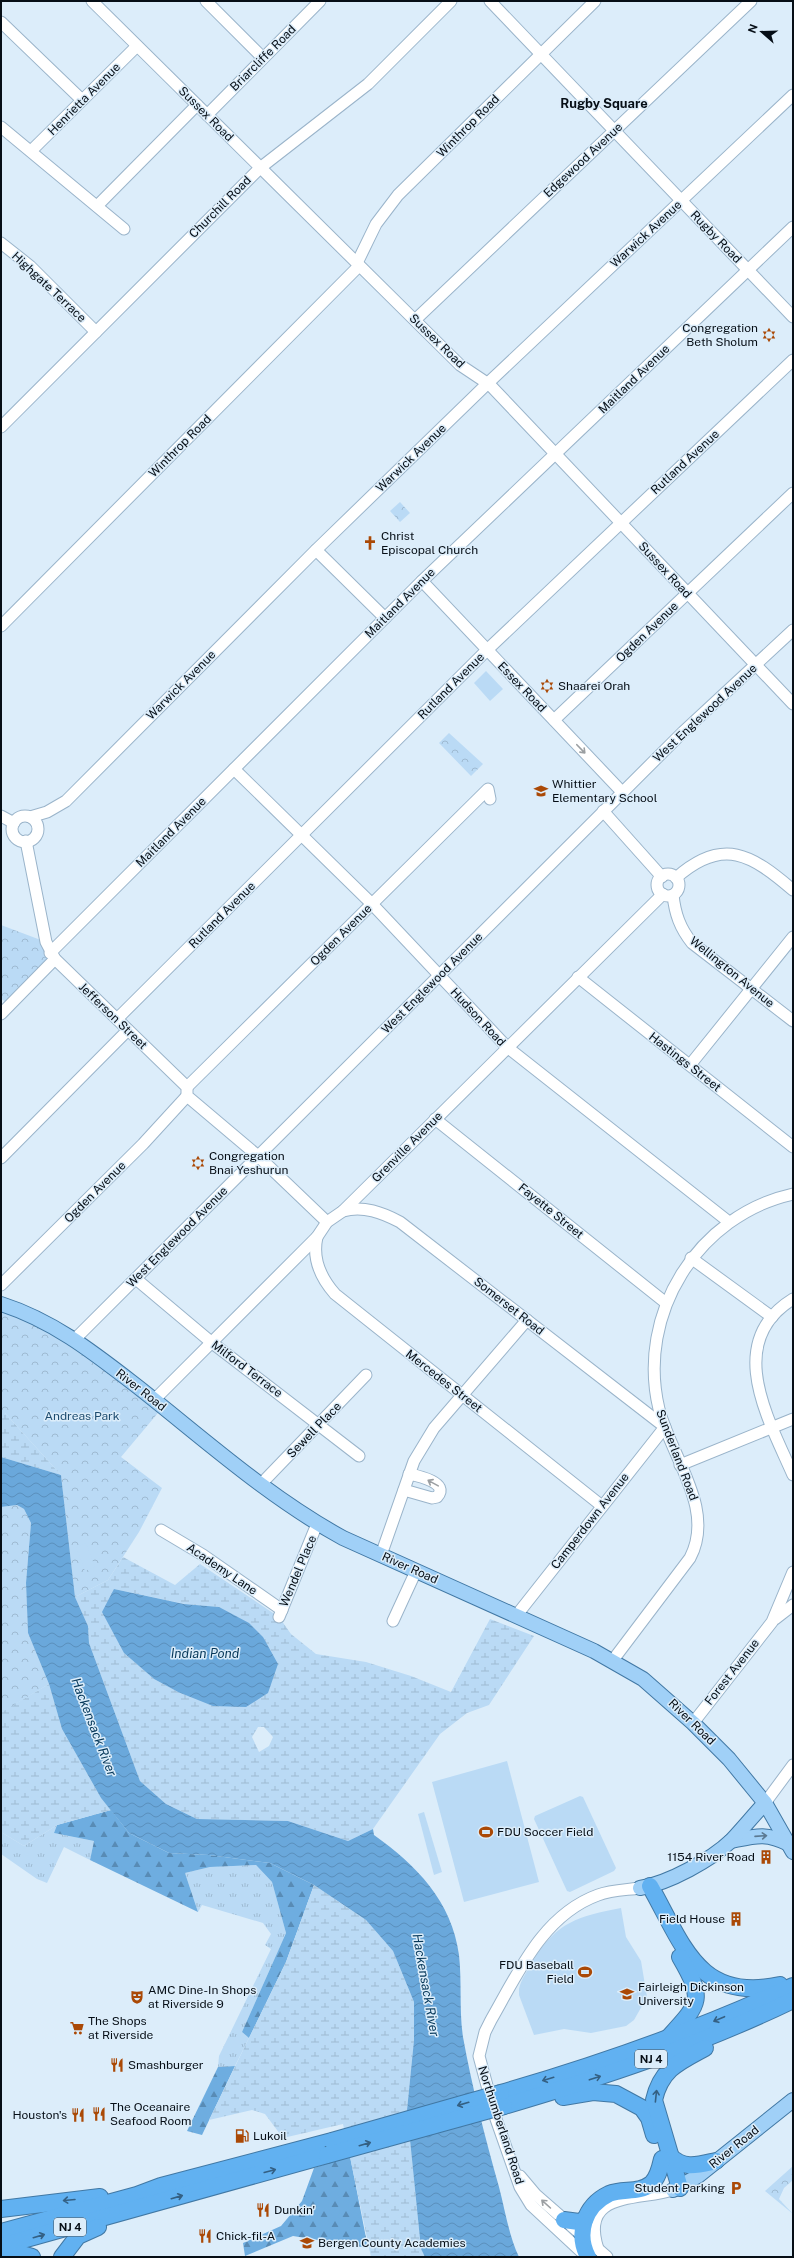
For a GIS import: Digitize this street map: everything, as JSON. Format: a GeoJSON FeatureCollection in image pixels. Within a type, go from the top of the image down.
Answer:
{"type":"FeatureCollection","features":[{"type":"Feature","properties":{"kind":"highway"},"geometry":{"type":"LineString","coordinates":[[645,1887],[702,1972],[716,1981],[732,1987],[762,1990],[793,1982]]}},
{"type":"Feature","properties":{"kind":"highway"},"geometry":{"type":"LineString","coordinates":[[645,1887],[694,1981],[696,1990],[692,2010],[665,2041]]}},
{"type":"Feature","properties":{"kind":"highway","name":"NJ 4"},"geometry":{"type":"LineString","coordinates":[[502,2099],[579,2070],[665,2041],[793,1986]]}},
{"type":"Feature","properties":{"kind":"highway","name":"NJ 4"},"geometry":{"type":"LineString","coordinates":[[1,2246],[139,2208],[330,2148],[502,2099],[625,2069],[698,2042],[793,2000]]}},
{"type":"Feature","properties":{"kind":"highway"},"geometry":{"type":"LineString","coordinates":[[591,2254],[583,2247],[583,2227],[590,2211],[609,2194],[636,2190],[652,2183],[666,2157],[654,2100],[657,2088],[664,2074],[675,2065],[768,2012]]}},
{"type":"Feature","properties":{"kind":"highway"},"geometry":{"type":"LineString","coordinates":[[502,2099],[593,2092],[616,2094],[642,2108],[649,2118],[666,2157],[677,2189]]}},
{"type":"Feature","properties":{"kind":"highway","name":"NJ 4"},"geometry":{"type":"LineString","coordinates":[[1,2232],[137,2195],[162,2186],[330,2148]]}},
{"type":"Feature","properties":{"kind":"highway"},"geometry":{"type":"LineString","coordinates":[[666,2157],[683,2165],[696,2166],[716,2161]]}},
{"type":"Feature","properties":{"kind":"highway"},"geometry":{"type":"LineString","coordinates":[[1,2209],[95,2198],[152,2183],[162,2186]]}},
{"type":"Feature","properties":{"kind":"highway"},"geometry":{"type":"LineString","coordinates":[[62,2257],[73,2241],[83,2233],[139,2208]]}},
{"type":"Feature","properties":{"kind":"highway"},"geometry":{"type":"LineString","coordinates":[[564,2220],[583,2227]]}},
{"type":"Feature","properties":{"kind":"highway"},"geometry":{"type":"LineString","coordinates":[[1,2253],[18,2252],[32,2257]]}},
{"type":"Feature","properties":{"kind":"main road","name":"River Road"},"geometry":{"type":"LineString","coordinates":[[1,1304],[34,1316],[75,1339],[280,1499],[317,1524],[381,1555],[613,1660],[642,1679],[693,1722],[729,1759],[765,1803],[791,1848]]}},
{"type":"Feature","properties":{"kind":"main road","name":"Northumberland Road"},"geometry":{"type":"LineString","coordinates":[[645,1887],[679,1874],[710,1857],[731,1840],[765,1803]]}},
{"type":"Feature","properties":{"kind":"main road"},"geometry":{"type":"LineString","coordinates":[[731,1840],[766,1835],[774,1836],[791,1848]]}},
{"type":"Feature","properties":{"kind":"main road","name":"River Road"},"geometry":{"type":"LineString","coordinates":[[677,2189],[698,2176],[793,2100]]}},
{"type":"Feature","properties":{"kind":"street","name":"Sussex Road"},"geometry":{"type":"LineString","coordinates":[[92,1],[460,365],[488,383],[793,704]]}},
{"type":"Feature","properties":{"kind":"street"},"geometry":{"type":"LineString","coordinates":[[206,1],[263,58]]}},
{"type":"Feature","properties":{"kind":"street","name":"Briarcliffe Road"},"geometry":{"type":"LineString","coordinates":[[206,115],[320,1]]}},
{"type":"Feature","properties":{"kind":"street","name":"Churchill Road"},"geometry":{"type":"LineString","coordinates":[[1,427],[260,168],[368,84],[451,1]]}},
{"type":"Feature","properties":{"kind":"street","name":"Rugby Road"},"geometry":{"type":"LineString","coordinates":[[490,1],[793,318]]}},
{"type":"Feature","properties":{"kind":"street","name":"Winthrop Road"},"geometry":{"type":"LineString","coordinates":[[1,626],[358,264],[376,224],[398,195],[595,1]]}},
{"type":"Feature","properties":{"kind":"street","name":"Edgewood Avenue"},"geometry":{"type":"LineString","coordinates":[[414,320],[751,1]]}},
{"type":"Feature","properties":{"kind":"street"},"geometry":{"type":"LineString","coordinates":[[1,22],[82,100]]}},
{"type":"Feature","properties":{"kind":"street","name":"Henrietta Avenue"},"geometry":{"type":"LineString","coordinates":[[31,151],[137,46]]}},
{"type":"Feature","properties":{"kind":"street","name":"Warwick Avenue"},"geometry":{"type":"LineString","coordinates":[[30,817],[47,812],[66,801],[316,550],[488,383],[793,95]]}},
{"type":"Feature","properties":{"kind":"street"},"geometry":{"type":"LineString","coordinates":[[96,206],[197,105]]}},
{"type":"Feature","properties":{"kind":"street"},"geometry":{"type":"LineString","coordinates":[[1,127],[124,229]]}},
{"type":"Feature","properties":{"kind":"street","name":"Maitland Avenue"},"geometry":{"type":"LineString","coordinates":[[1,1014],[52,956],[234,769],[422,581],[793,228]]}},
{"type":"Feature","properties":{"kind":"street","name":"Highgate Terrace"},"geometry":{"type":"LineString","coordinates":[[1,243],[36,272],[96,332]]}},
{"type":"Feature","properties":{"kind":"street","name":"Rutland Avenue"},"geometry":{"type":"LineString","coordinates":[[117,1019],[487,650],[793,360]]}},
{"type":"Feature","properties":{"kind":"street","name":"Ogden Avenue"},"geometry":{"type":"LineString","coordinates":[[554,720],[793,493]]}},
{"type":"Feature","properties":{"kind":"street"},"geometry":{"type":"LineString","coordinates":[[316,550],[385,618]]}},
{"type":"Feature","properties":{"kind":"street","name":"Essex Road"},"geometry":{"type":"LineString","coordinates":[[422,581],[622,792]]}},
{"type":"Feature","properties":{"kind":"street","name":"West Englewood Avenue"},"geometry":{"type":"LineString","coordinates":[[75,1339],[622,792],[683,732],[756,666],[793,630]]}},
{"type":"Feature","properties":{"kind":"street","name":"Hudson Road"},"geometry":{"type":"LineString","coordinates":[[234,769],[372,904],[507,1047],[729,1222]]}},
{"type":"Feature","properties":{"kind":"street","name":"Ogden Avenue"},"geometry":{"type":"LineString","coordinates":[[1,1285],[143,1144],[187,1092],[372,904],[488,789],[490,799]]}},
{"type":"Feature","properties":{"kind":"street"},"geometry":{"type":"LineString","coordinates":[[603,812],[662,877]]}},
{"type":"Feature","properties":{"kind":"street"},"geometry":{"type":"LineString","coordinates":[[1,816],[14,823]]}},
{"type":"Feature","properties":{"kind":"street"},"geometry":{"type":"LineString","coordinates":[[30,817],[36,823],[38,830],[34,838],[26,841],[15,836],[14,823],[19,818],[30,817]]}},
{"type":"Feature","properties":{"kind":"street","name":"Jefferson Street"},"geometry":{"type":"LineString","coordinates":[[26,841],[46,942],[52,956],[128,1030],[187,1092],[258,1156],[327,1222]]}},
{"type":"Feature","properties":{"kind":"street"},"geometry":{"type":"LineString","coordinates":[[676,878],[686,869],[704,859],[724,854],[735,855],[761,864],[793,890]]}},
{"type":"Feature","properties":{"kind":"street"},"geometry":{"type":"LineString","coordinates":[[668,874],[676,878],[679,886],[668,895],[658,886],[662,877],[668,874]]}},
{"type":"Feature","properties":{"kind":"street","name":"Grenville Avenue"},"geometry":{"type":"LineString","coordinates":[[154,1400],[317,1237],[327,1222],[343,1211],[578,977],[668,895]]}},
{"type":"Feature","properties":{"kind":"street","name":"Wellington Avenue"},"geometry":{"type":"LineString","coordinates":[[668,895],[676,916],[692,943],[793,1021]]}},
{"type":"Feature","properties":{"kind":"street"},"geometry":{"type":"LineString","coordinates":[[690,1066],[793,936]]}},
{"type":"Feature","properties":{"kind":"street","name":"Hastings Street"},"geometry":{"type":"LineString","coordinates":[[578,977],[793,1147]]}},
{"type":"Feature","properties":{"kind":"street"},"geometry":{"type":"LineString","coordinates":[[1,1158],[128,1030]]}},
{"type":"Feature","properties":{"kind":"street","name":"Fayette Street"},"geometry":{"type":"LineString","coordinates":[[436,1119],[666,1303]]}},
{"type":"Feature","properties":{"kind":"street","name":"Sunderland Road"},"geometry":{"type":"LineString","coordinates":[[613,1660],[694,1549],[699,1530],[698,1509],[665,1426],[656,1394],[654,1357],[658,1332],[666,1303],[675,1283],[691,1258],[704,1244],[729,1222],[759,1205],[793,1194]]}},
{"type":"Feature","properties":{"kind":"street","name":"Somerset Road"},"geometry":{"type":"LineString","coordinates":[[343,1211],[356,1208],[371,1210],[400,1222],[665,1426]]}},
{"type":"Feature","properties":{"kind":"street","name":"Mercedes Street"},"geometry":{"type":"LineString","coordinates":[[317,1237],[315,1253],[316,1262],[327,1285],[335,1294],[602,1506]]}},
{"type":"Feature","properties":{"kind":"street"},"geometry":{"type":"LineString","coordinates":[[691,1258],[772,1317]]}},
{"type":"Feature","properties":{"kind":"street","name":"Milford Terrace"},"geometry":{"type":"LineString","coordinates":[[136,1279],[211,1342],[359,1456]]}},
{"type":"Feature","properties":{"kind":"street"},"geometry":{"type":"LineString","coordinates":[[793,1299],[772,1317],[760,1339],[755,1363],[758,1388],[772,1428],[793,1475]]}},
{"type":"Feature","properties":{"kind":"street"},"geometry":{"type":"LineString","coordinates":[[381,1555],[410,1474],[424,1442],[527,1320]]}},
{"type":"Feature","properties":{"kind":"street","name":"Sewell Place"},"geometry":{"type":"LineString","coordinates":[[261,1484],[366,1375]]}},
{"type":"Feature","properties":{"kind":"street"},"geometry":{"type":"LineString","coordinates":[[680,1465],[793,1420]]}},
{"type":"Feature","properties":{"kind":"street","name":"Camperdown Avenue"},"geometry":{"type":"LineString","coordinates":[[516,1616],[665,1426]]}},
{"type":"Feature","properties":{"kind":"street"},"geometry":{"type":"LineString","coordinates":[[404,1490],[432,1498],[437,1497],[439,1493],[440,1487],[437,1483],[410,1474]]}},
{"type":"Feature","properties":{"kind":"street","name":"Wendel Place"},"geometry":{"type":"LineString","coordinates":[[280,1613],[317,1524]]}},
{"type":"Feature","properties":{"kind":"street","name":"Academy Lane"},"geometry":{"type":"LineString","coordinates":[[161,1530],[203,1554],[280,1613]]}},
{"type":"Feature","properties":{"kind":"street"},"geometry":{"type":"LineString","coordinates":[[393,1622],[416,1571]]}},
{"type":"Feature","properties":{"kind":"street"},"geometry":{"type":"LineString","coordinates":[[772,1622],[793,1572]]}},
{"type":"Feature","properties":{"kind":"street"},"geometry":{"type":"LineString","coordinates":[[772,1622],[793,1605]]}},
{"type":"Feature","properties":{"kind":"street","name":"Forest Avenue"},"geometry":{"type":"LineString","coordinates":[[693,1722],[772,1622]]}},
{"type":"Feature","properties":{"kind":"street","name":"Northumberland Road"},"geometry":{"type":"LineString","coordinates":[[765,1803],[793,1765]]}},
{"type":"Feature","properties":{"kind":"street","name":"Northumberland Road"},"geometry":{"type":"LineString","coordinates":[[607,2257],[591,2254],[531,2206],[520,2187],[496,2119],[479,2056],[485,2032],[532,1950],[554,1923],[583,1902],[598,1895],[645,1887]]}},
{"type":"Feature","properties":{"kind":"street"},"geometry":{"type":"LineString","coordinates":[[511,2162],[536,2195],[564,2220]]}},
{"type":"Feature","properties":{"kind":"street"},"geometry":{"type":"LineString","coordinates":[[591,2254],[594,2220],[607,2205],[614,2201],[655,2196],[677,2189]]}},
{"type":"Feature","properties":{"kind":"green space"},"geometry":{"type":"Polygon","coordinates":[[[400,502],[410,513],[400,522],[390,511],[400,502]]]}},
{"type":"Feature","properties":{"kind":"green space"},"geometry":{"type":"Polygon","coordinates":[[[486,671],[503,689],[490,701],[474,683],[486,671]]]}},
{"type":"Feature","properties":{"kind":"green space"},"geometry":{"type":"Polygon","coordinates":[[[449,733],[483,764],[471,776],[439,743],[449,733]]]}},
{"type":"Feature","properties":{"kind":"green space"},"geometry":{"type":"Polygon","coordinates":[[[1,925],[46,942],[55,959],[10,1004],[1,999],[1,925]]]}},
{"type":"Feature","properties":{"kind":"green space","name":"Andreas Park"},"geometry":{"type":"Polygon","coordinates":[[[1,1304],[16,1309],[163,1407],[121,1457],[162,1488],[139,1532],[108,1580],[75,1597],[61,1475],[5,1413],[1,1413],[1,1304]]]}},
{"type":"Feature","properties":{"kind":"green space"},"geometry":{"type":"Polygon","coordinates":[[[1,1413],[5,1413],[61,1475],[1,1457],[1,1413]]]}},
{"type":"Feature","properties":{"kind":"green space"},"geometry":{"type":"Polygon","coordinates":[[[17,1505],[24,1509],[31,1523],[26,1583],[28,1633],[49,1684],[2,1712],[1,1507],[17,1505]]]}},
{"type":"Feature","properties":{"kind":"green space"},"geometry":{"type":"Polygon","coordinates":[[[86,1543],[95,1567],[85,1571],[76,1547],[86,1543]]]}},
{"type":"Feature","properties":{"kind":"green space"},"geometry":{"type":"Polygon","coordinates":[[[123,1557],[175,1585],[200,1564],[279,1617],[291,1634],[316,1654],[366,1662],[411,1676],[451,1692],[490,1619],[534,1636],[489,1705],[467,1713],[440,1734],[373,1829],[348,1841],[288,1821],[197,1819],[166,1804],[140,1781],[89,1643],[88,1626],[75,1597],[108,1580],[123,1557]],[[114,1589],[124,1653],[154,1679],[178,1692],[219,1607],[185,1604],[114,1589]],[[258,1727],[252,1737],[259,1752],[269,1746],[273,1737],[264,1727],[258,1727]]]}},
{"type":"Feature","properties":{"kind":"green space"},"geometry":{"type":"Polygon","coordinates":[[[49,1684],[62,1729],[101,1798],[111,1810],[57,1825],[24,1846],[1,1832],[1,1712],[49,1684]]]}},
{"type":"Feature","properties":{"kind":"green space","name":"FDU Soccer Field"},"geometry":{"type":"Polygon","coordinates":[[[507,1761],[539,1882],[464,1902],[432,1782],[507,1761]]]}},
{"type":"Feature","properties":{"kind":"green space"},"geometry":{"type":"Polygon","coordinates":[[[580,1796],[583,1797],[616,1868],[614,1871],[570,1892],[567,1891],[534,1819],[535,1816],[580,1796]]]}},
{"type":"Feature","properties":{"kind":"green space"},"geometry":{"type":"Polygon","coordinates":[[[111,1810],[129,1833],[169,1853],[209,1855],[270,1863],[314,1885],[286,1962],[249,2038],[242,2032],[286,1933],[272,1882],[256,1865],[210,1867],[185,1873],[198,1912],[90,1860],[94,1841],[54,1833],[57,1825],[111,1810]]]}},
{"type":"Feature","properties":{"kind":"green space"},"geometry":{"type":"Polygon","coordinates":[[[424,1812],[442,1872],[434,1875],[418,1814],[424,1812]]]}},
{"type":"Feature","properties":{"kind":"green space"},"geometry":{"type":"Polygon","coordinates":[[[57,1825],[54,1833],[94,1841],[90,1860],[64,1847],[47,1883],[37,1879],[1,1854],[1,1832],[24,1846],[57,1825]]]}},
{"type":"Feature","properties":{"kind":"green space"},"geometry":{"type":"Polygon","coordinates":[[[256,1865],[272,1882],[286,1933],[242,2032],[249,2038],[235,2066],[218,2067],[219,2056],[271,1949],[265,1945],[271,1934],[263,1923],[202,1905],[198,1912],[185,1873],[210,1867],[256,1865]]]}},
{"type":"Feature","properties":{"kind":"green space"},"geometry":{"type":"Polygon","coordinates":[[[314,1885],[366,1920],[393,1951],[414,2002],[414,2040],[407,2110],[421,2249],[425,2257],[371,2257],[343,2124],[283,2138],[265,2114],[252,2110],[209,2120],[286,1962],[314,1885]]]}},
{"type":"Feature","properties":{"kind":"green space","name":"FDU Baseball Field"},"geometry":{"type":"Polygon","coordinates":[[[621,1908],[626,1937],[641,1961],[647,1997],[634,2020],[626,2026],[591,2033],[564,2029],[534,2035],[519,1995],[521,1982],[533,1961],[551,1937],[560,1929],[581,1918],[621,1908]]]}},
{"type":"Feature","properties":{"kind":"green space"},"geometry":{"type":"Polygon","coordinates":[[[235,2066],[202,2135],[187,2131],[218,2067],[235,2066]]]}},
{"type":"Feature","properties":{"kind":"green space"},"geometry":{"type":"Polygon","coordinates":[[[350,2156],[368,2248],[293,2236],[245,2256],[243,2243],[281,2226],[302,2201],[314,2168],[350,2156]]]}},
{"type":"Feature","properties":{"kind":"green space"},"geometry":{"type":"Polygon","coordinates":[[[793,2166],[793,2180],[784,2188],[779,2199],[793,2214],[765,2191],[793,2166]]]}},
{"type":"Feature","properties":{"kind":"water","name":"Hackensack River"},"geometry":{"type":"Polygon","coordinates":[[[1,1457],[61,1475],[75,1597],[88,1626],[89,1643],[140,1781],[166,1804],[197,1819],[288,1821],[348,1841],[373,1829],[374,1835],[418,1872],[440,1901],[449,1918],[459,1955],[462,2027],[470,2074],[510,2232],[519,2257],[425,2257],[421,2249],[407,2110],[414,2040],[414,2002],[393,1951],[366,1920],[314,1885],[270,1863],[209,1855],[169,1853],[129,1833],[101,1798],[62,1729],[49,1684],[28,1633],[26,1583],[31,1523],[24,1509],[17,1505],[1,1507],[1,1457]]]}},
{"type":"Feature","properties":{"kind":"water","name":"Indian Pond"},"geometry":{"type":"Polygon","coordinates":[[[114,1589],[184,1604],[219,1607],[249,1623],[263,1637],[278,1664],[268,1693],[246,1707],[213,1706],[178,1692],[154,1679],[124,1653],[102,1612],[114,1589]]]}},
{"type":"Feature","properties":{"kind":"place","name":"Congregation Beth Sholum"},"geometry":{"type":"Point","coordinates":[769,335]}},
{"type":"Feature","properties":{"kind":"place","name":"Christ Episcopal Church"},"geometry":{"type":"Point","coordinates":[370,543]}},
{"type":"Feature","properties":{"kind":"place","name":"Shaarei Orah"},"geometry":{"type":"Point","coordinates":[547,686]}},
{"type":"Feature","properties":{"kind":"place","name":"Whittier Elementary School"},"geometry":{"type":"Point","coordinates":[541,791]}},
{"type":"Feature","properties":{"kind":"place","name":"Congregation Bnai Yeshurun"},"geometry":{"type":"Point","coordinates":[198,1163]}},
{"type":"Feature","properties":{"kind":"place","name":"FDU Soccer Field"},"geometry":{"type":"Point","coordinates":[486,1832]}},
{"type":"Feature","properties":{"kind":"place","name":"1154 River Road"},"geometry":{"type":"Point","coordinates":[766,1857]}},
{"type":"Feature","properties":{"kind":"place","name":"Field House"},"geometry":{"type":"Point","coordinates":[736,1919]}},
{"type":"Feature","properties":{"kind":"place","name":"FDU Baseball Field"},"geometry":{"type":"Point","coordinates":[585,1972]}},
{"type":"Feature","properties":{"kind":"place","name":"Fairleigh Dickinson University"},"geometry":{"type":"Point","coordinates":[627,1994]}},
{"type":"Feature","properties":{"kind":"place","name":"AMC Dine-In Shops at Riverside 9"},"geometry":{"type":"Point","coordinates":[137,1997]}},
{"type":"Feature","properties":{"kind":"place","name":"The Shops at Riverside"},"geometry":{"type":"Point","coordinates":[77,2028]}},
{"type":"Feature","properties":{"kind":"place","name":"Smashburger"},"geometry":{"type":"Point","coordinates":[117,2065]}},
{"type":"Feature","properties":{"kind":"place","name":"The Oceanaire Seafood Room"},"geometry":{"type":"Point","coordinates":[99,2114]}},
{"type":"Feature","properties":{"kind":"place","name":"Houston's"},"geometry":{"type":"Point","coordinates":[78,2115]}},
{"type":"Feature","properties":{"kind":"place","name":"Lukoil"},"geometry":{"type":"Point","coordinates":[242,2136]}},
{"type":"Feature","properties":{"kind":"place","name":"Student Parking"},"geometry":{"type":"Point","coordinates":[736,2188]}},
{"type":"Feature","properties":{"kind":"place","name":"Dunkin'"},"geometry":{"type":"Point","coordinates":[263,2210]}},
{"type":"Feature","properties":{"kind":"place","name":"Chick-fil-A"},"geometry":{"type":"Point","coordinates":[205,2236]}},
{"type":"Feature","properties":{"kind":"place","name":"Bergen County Academies"},"geometry":{"type":"Point","coordinates":[307,2243]}},
{"type":"Feature","properties":{"kind":"district","name":"Rugby Square"},"geometry":{"type":"Point","coordinates":[604,103]}}]}
